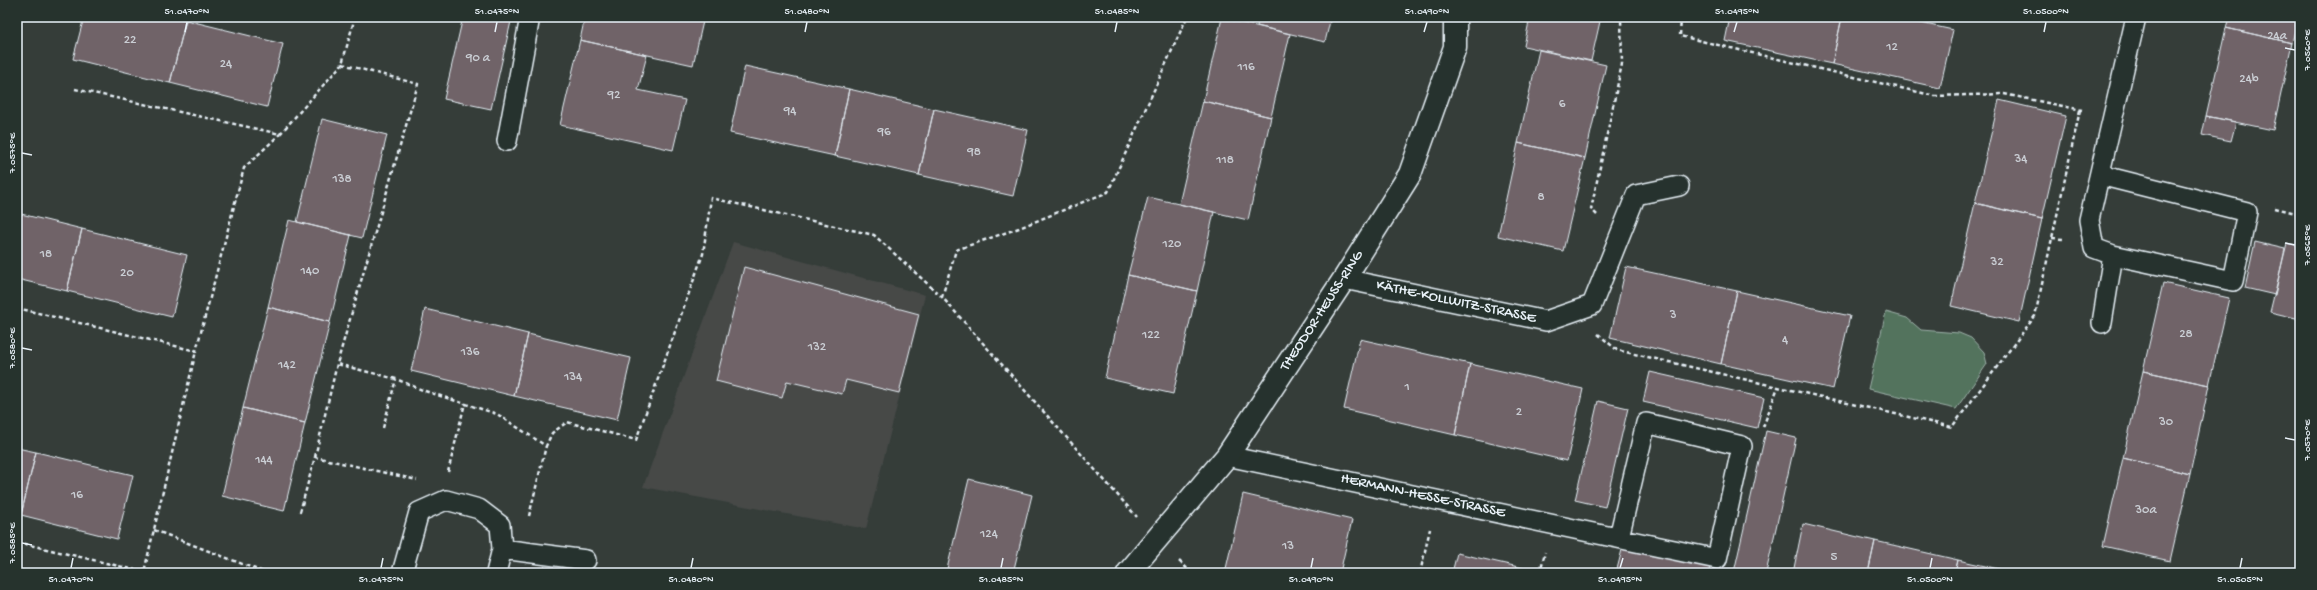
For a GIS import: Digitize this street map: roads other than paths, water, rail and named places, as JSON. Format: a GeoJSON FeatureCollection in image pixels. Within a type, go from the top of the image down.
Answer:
{"type":"FeatureCollection","features":[{"type":"Feature","properties":{"kind":"street","name":"THEODOR-HEUSS-RING"},"geometry":{"type":"LineString","coordinates":[[1128,573],[1226,456],[1344,278],[1410,174],[1455,47],[1456,17]]}},
{"type":"Feature","properties":{"kind":"lane"},"geometry":{"type":"LineString","coordinates":[[507,141],[530,17]]}},
{"type":"Feature","properties":{"kind":"lane"},"geometry":{"type":"LineString","coordinates":[[2100,175],[2247,212],[2233,281],[2113,255],[2094,248],[2089,220],[2136,17]]}},
{"type":"Feature","properties":{"kind":"lane","name":"KÄTHE-KOLLWITZ-STRASSE"},"geometry":{"type":"LineString","coordinates":[[1344,278],[1546,321],[1592,305],[1636,195],[1679,186]]}},
{"type":"Feature","properties":{"kind":"lane"},"geometry":{"type":"LineString","coordinates":[[2102,323],[2113,255]]}},
{"type":"Feature","properties":{"kind":"lane","name":"HERMANN-HESSE-STRASSE"},"geometry":{"type":"LineString","coordinates":[[1226,456],[1619,537],[1717,559],[1742,446],[1646,423],[1619,537]]}},
{"type":"Feature","properties":{"kind":"lane"},"geometry":{"type":"LineString","coordinates":[[402,573],[418,512],[446,493],[480,508],[500,524],[502,549],[496,573]]}},
{"type":"Feature","properties":{"kind":"lane"},"geometry":{"type":"LineString","coordinates":[[502,549],[586,560]]}}]}
